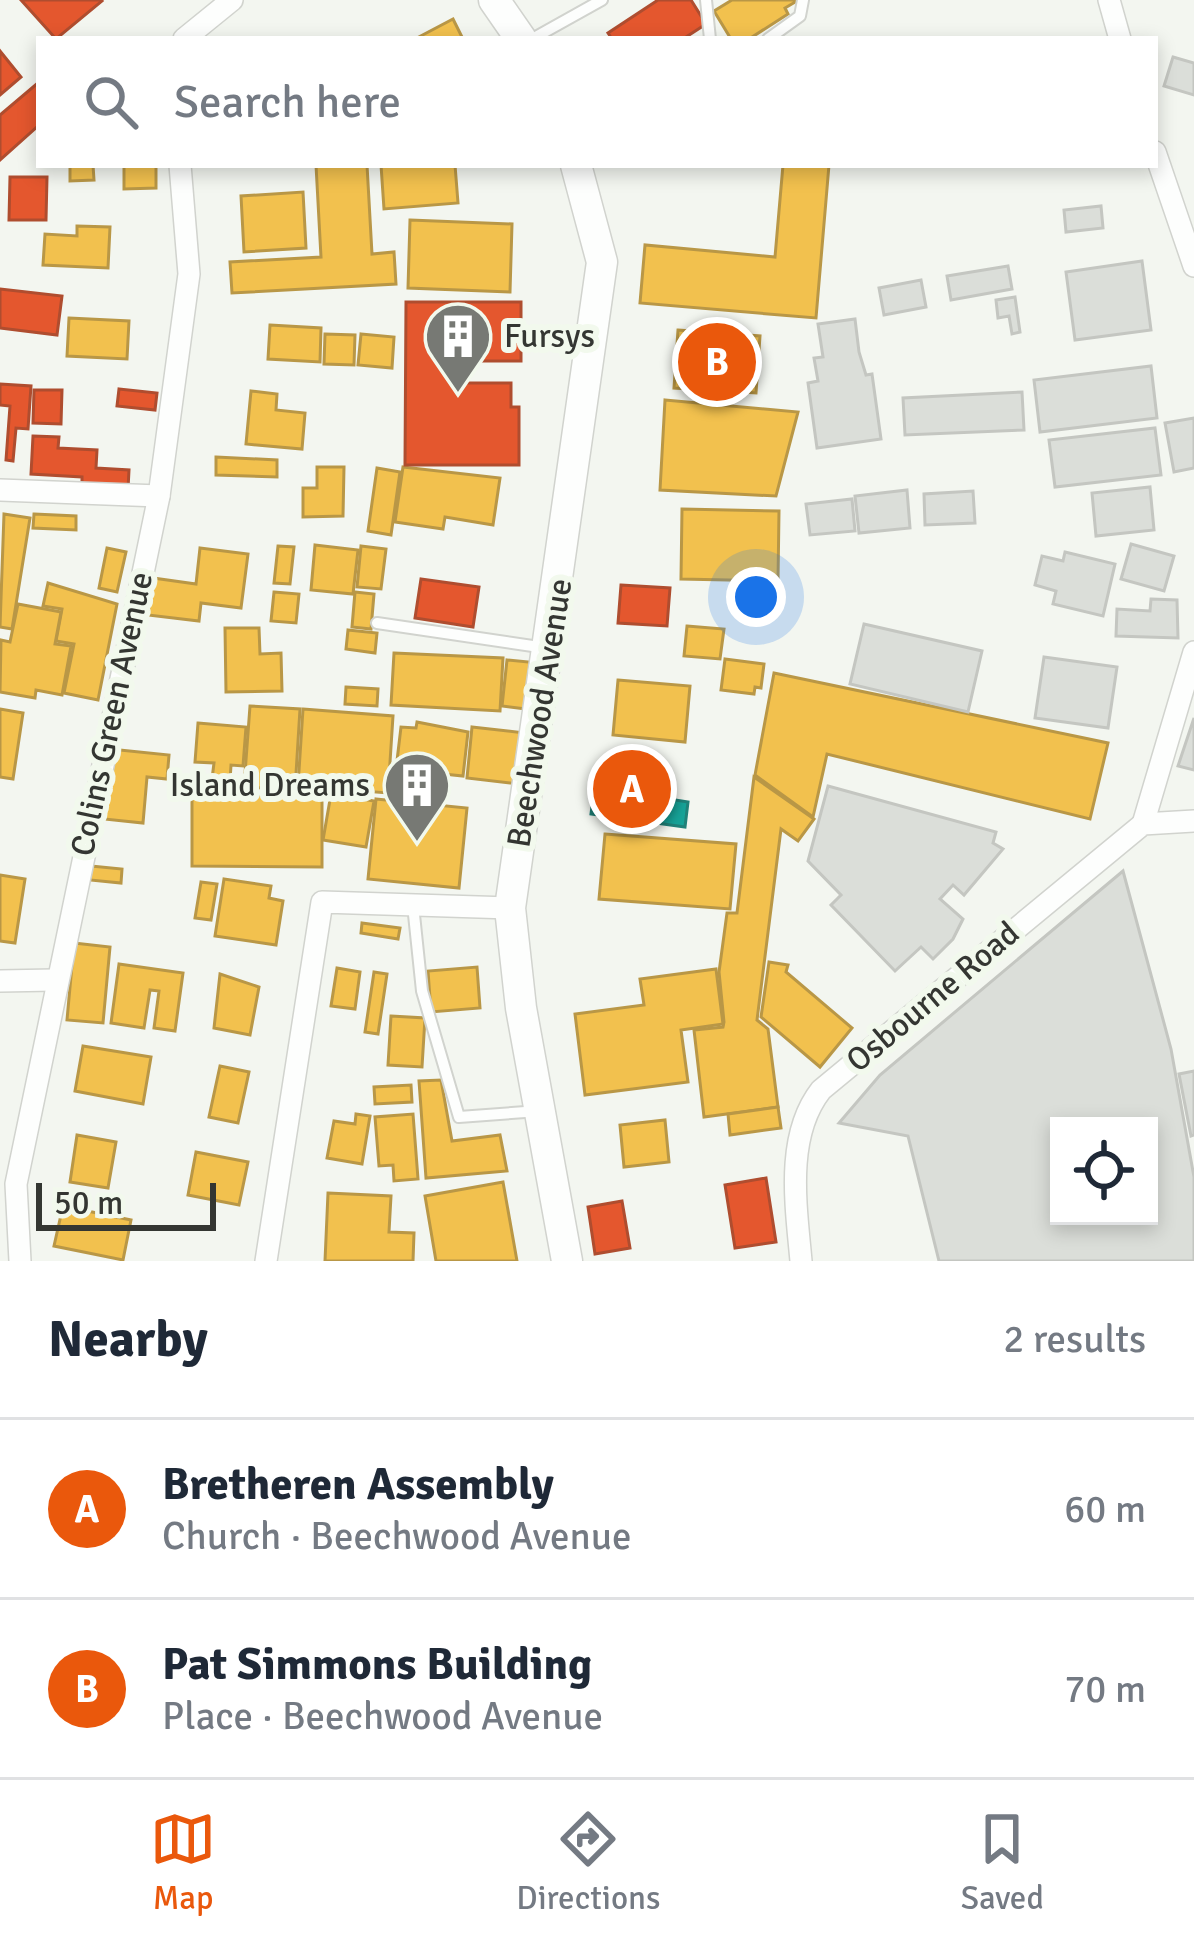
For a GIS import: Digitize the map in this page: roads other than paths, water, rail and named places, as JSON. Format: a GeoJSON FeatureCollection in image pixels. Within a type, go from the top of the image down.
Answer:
{"type":"FeatureCollection","features":[{"type":"Feature","properties":{"kind":"street"},"geometry":{"type":"LineString","coordinates":[[188,36],[232,0]]}},
{"type":"Feature","properties":{"kind":"street"},"geometry":{"type":"LineString","coordinates":[[494,0],[519,36]]}},
{"type":"Feature","properties":{"kind":"street"},"geometry":{"type":"LineString","coordinates":[[1109,0],[1119,36]]}},
{"type":"Feature","properties":{"kind":"street"},"geometry":{"type":"LineString","coordinates":[[1158,161],[1194,266]]}},
{"type":"Feature","properties":{"kind":"street","name":"Colins Green Avenue"},"geometry":{"type":"LineString","coordinates":[[20,1261],[8,1185],[159,496],[189,274],[180,168]]}},
{"type":"Feature","properties":{"kind":"street","name":"Beechwood Avenue"},"geometry":{"type":"LineString","coordinates":[[567,1261],[510,908],[551,649],[602,262],[577,168]]}},
{"type":"Feature","properties":{"kind":"street"},"geometry":{"type":"LineString","coordinates":[[0,490],[159,496]]}},
{"type":"Feature","properties":{"kind":"street"},"geometry":{"type":"LineString","coordinates":[[1194,652],[1143,824],[1194,821]]}},
{"type":"Feature","properties":{"kind":"street","name":"Osbourne Road"},"geometry":{"type":"LineString","coordinates":[[801,1261],[798,1132],[805,1110],[821,1090],[1143,824]]}},
{"type":"Feature","properties":{"kind":"street"},"geometry":{"type":"LineString","coordinates":[[266,1261],[318,910],[327,899],[510,908]]}},
{"type":"Feature","properties":{"kind":"street"},"geometry":{"type":"LineString","coordinates":[[0,981],[55,980]]}},
{"type":"Feature","properties":{"kind":"lane"},"geometry":{"type":"LineString","coordinates":[[537,36],[602,0]]}},
{"type":"Feature","properties":{"kind":"lane"},"geometry":{"type":"LineString","coordinates":[[706,0],[710,36]]}},
{"type":"Feature","properties":{"kind":"lane"},"geometry":{"type":"LineString","coordinates":[[772,36],[800,16],[803,0]]}},
{"type":"Feature","properties":{"kind":"lane"},"geometry":{"type":"LineString","coordinates":[[377,623],[551,649]]}},
{"type":"Feature","properties":{"kind":"lane"},"geometry":{"type":"LineString","coordinates":[[413,901],[422,991],[459,1117],[540,1112]]}},
{"type":"Feature","properties":{"kind":"place","name":"Pat Simmons Building"},"geometry":{"type":"Point","coordinates":[717,362]}},
{"type":"Feature","properties":{"kind":"place","name":"Fursys"},"geometry":{"type":"Point","coordinates":[458,395]}},
{"type":"Feature","properties":{"kind":"place","name":"Bretheren Assembly"},"geometry":{"type":"Point","coordinates":[632,789]}},
{"type":"Feature","properties":{"kind":"place","name":"Island Dreams"},"geometry":{"type":"Point","coordinates":[417,844]}}]}
